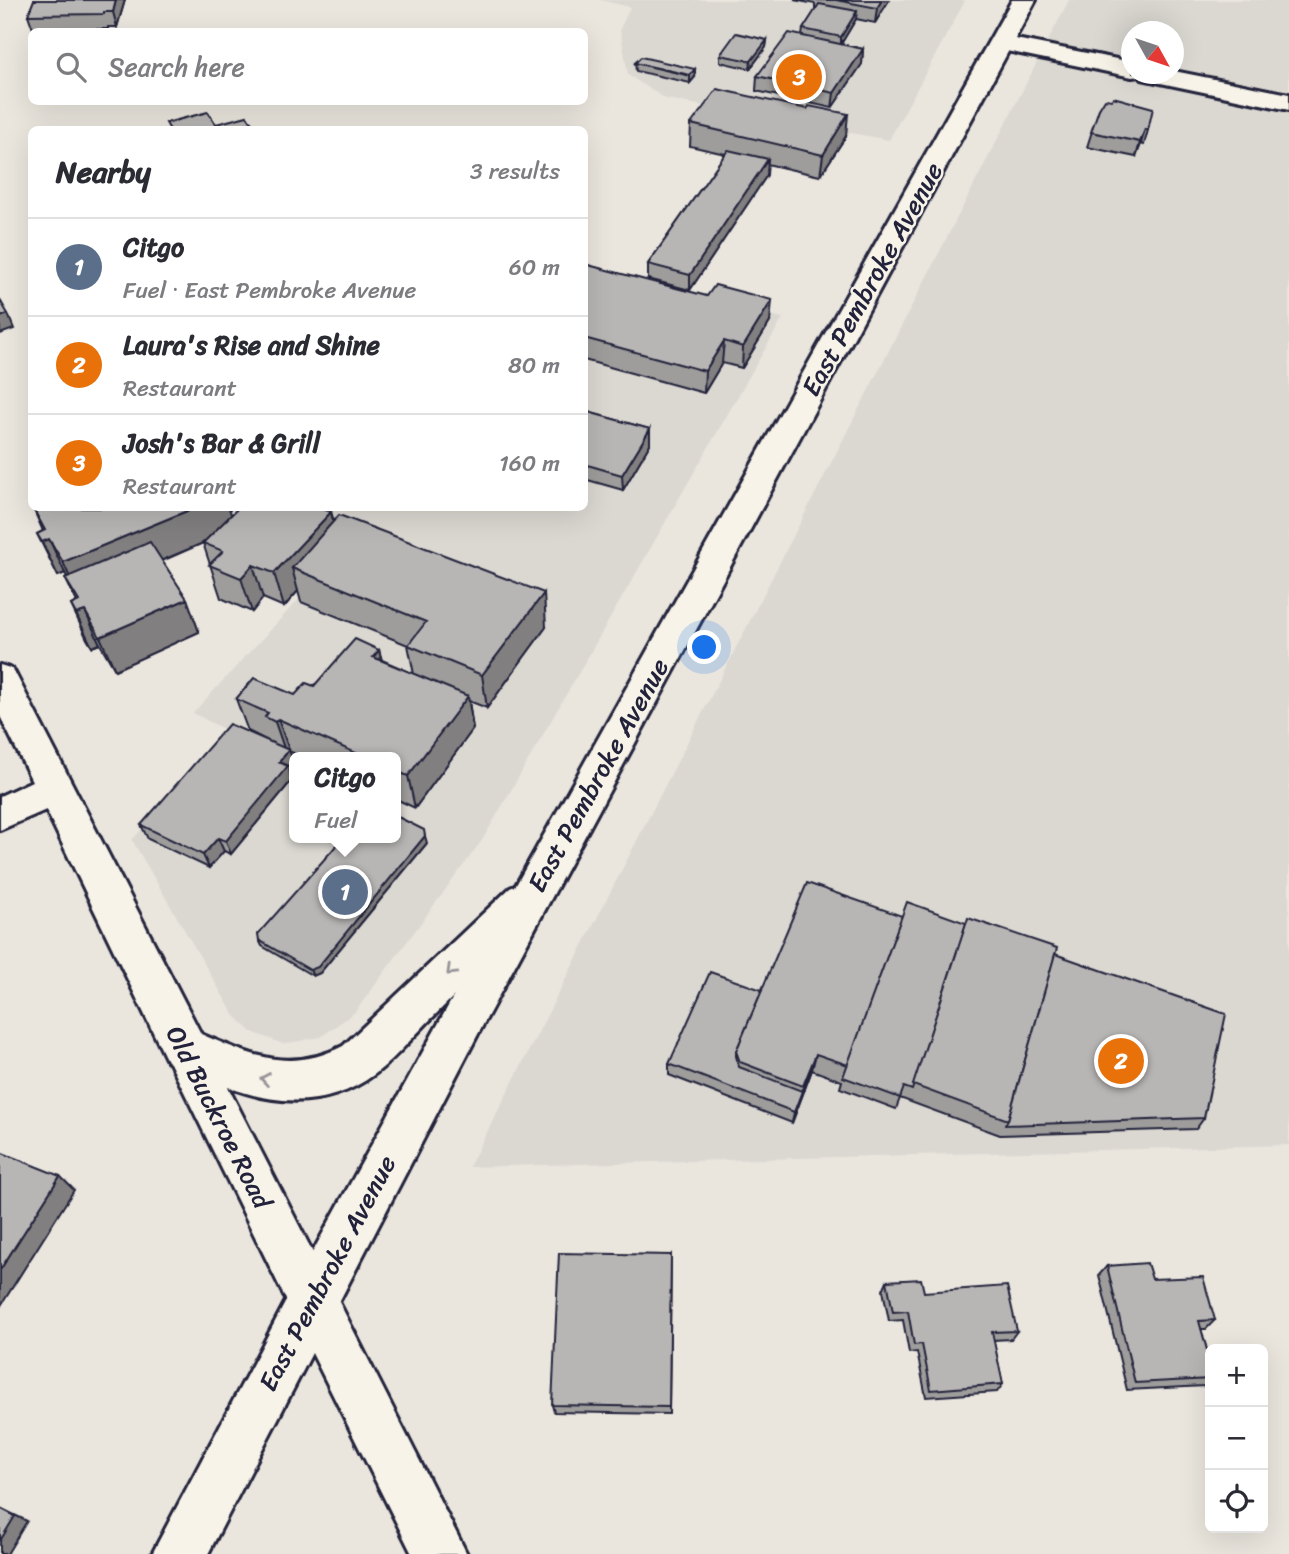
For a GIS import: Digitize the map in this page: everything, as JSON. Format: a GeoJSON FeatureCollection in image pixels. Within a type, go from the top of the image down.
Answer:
{"type":"FeatureCollection","features":[{"type":"Feature","properties":{"kind":"main road","name":"East Pembroke Avenue"},"geometry":{"type":"LineString","coordinates":[[178,1554],[535,890],[1024,0]]}},
{"type":"Feature","properties":{"kind":"main road"},"geometry":{"type":"LineString","coordinates":[[1001,43],[1121,68]]}},
{"type":"Feature","properties":{"kind":"main road"},"geometry":{"type":"LineString","coordinates":[[1184,81],[1289,102]]}},
{"type":"Feature","properties":{"kind":"main road","name":"Old Buckroe Road"},"geometry":{"type":"LineString","coordinates":[[0,679],[182,1047],[440,1554]]}},
{"type":"Feature","properties":{"kind":"main road"},"geometry":{"type":"LineString","coordinates":[[0,814],[55,788]]}},
{"type":"Feature","properties":{"kind":"main road"},"geometry":{"type":"LineString","coordinates":[[182,1047],[248,1075],[267,1080],[308,1082],[338,1073],[359,1060],[535,890]]}},
{"type":"Feature","properties":{"kind":"shaded area"},"geometry":{"type":"Polygon","coordinates":[[[600,0],[965,1],[889,140],[666,99],[628,75],[620,29],[630,7],[600,0]]]}},
{"type":"Feature","properties":{"kind":"shaded area"},"geometry":{"type":"Polygon","coordinates":[[[1069,0],[1289,0],[1289,1145],[469,1167],[1069,0]]]}},
{"type":"Feature","properties":{"kind":"shaded area"},"geometry":{"type":"Polygon","coordinates":[[[588,272],[783,318],[483,839],[355,1012],[321,1037],[283,1044],[252,1032],[234,1015],[132,840],[229,732],[193,713],[351,543],[273,511],[588,511],[588,272]]]}},
{"type":"Feature","properties":{"kind":"building"},"geometry":{"type":"Polygon","coordinates":[[[34,0],[116,0],[113,12],[104,14],[28,15],[34,0]]]}},
{"type":"Feature","properties":{"kind":"building"},"geometry":{"type":"Polygon","coordinates":[[[836,0],[882,0],[877,8],[836,0]]]}},
{"type":"Feature","properties":{"kind":"building"},"geometry":{"type":"Polygon","coordinates":[[[819,4],[857,11],[841,37],[803,29],[819,4]]]}},
{"type":"Feature","properties":{"kind":"building"},"geometry":{"type":"Polygon","coordinates":[[[736,33],[767,40],[751,61],[720,55],[736,33]]]}},
{"type":"Feature","properties":{"kind":"building"},"geometry":{"type":"Polygon","coordinates":[[[789,33],[863,49],[834,93],[757,76],[789,33]]]}},
{"type":"Feature","properties":{"kind":"building"},"geometry":{"type":"Polygon","coordinates":[[[641,57],[695,69],[690,75],[635,63],[641,57]]]}},
{"type":"Feature","properties":{"kind":"building"},"geometry":{"type":"Polygon","coordinates":[[[717,89],[807,109],[809,106],[848,114],[823,155],[691,124],[717,89]]]}},
{"type":"Feature","properties":{"kind":"building"},"geometry":{"type":"Polygon","coordinates":[[[1113,97],[1153,108],[1148,130],[1145,129],[1140,142],[1091,132],[1105,99],[1112,100],[1113,97]]]}},
{"type":"Feature","properties":{"kind":"building"},"geometry":{"type":"Polygon","coordinates":[[[208,112],[216,124],[247,116],[254,126],[168,126],[166,123],[208,112]]]}},
{"type":"Feature","properties":{"kind":"building"},"geometry":{"type":"Polygon","coordinates":[[[728,150],[768,159],[690,275],[648,264],[728,150]]]}},
{"type":"Feature","properties":{"kind":"building"},"geometry":{"type":"Polygon","coordinates":[[[588,265],[707,296],[715,285],[772,300],[743,347],[724,341],[705,371],[588,339],[588,265]]]}},
{"type":"Feature","properties":{"kind":"building"},"geometry":{"type":"Polygon","coordinates":[[[0,300],[8,314],[0,317],[0,300]]]}},
{"type":"Feature","properties":{"kind":"building"},"geometry":{"type":"Polygon","coordinates":[[[588,412],[650,429],[622,475],[588,465],[588,412]]]}},
{"type":"Feature","properties":{"kind":"building"},"geometry":{"type":"Polygon","coordinates":[[[35,511],[187,511],[63,562],[49,539],[42,542],[37,534],[45,530],[35,511]]]}},
{"type":"Feature","properties":{"kind":"building"},"geometry":{"type":"Polygon","coordinates":[[[235,511],[331,512],[274,573],[253,565],[241,578],[209,565],[223,551],[203,543],[235,511]]]}},
{"type":"Feature","properties":{"kind":"building"},"geometry":{"type":"Polygon","coordinates":[[[339,515],[544,593],[482,675],[408,645],[426,622],[292,568],[339,515]]]}},
{"type":"Feature","properties":{"kind":"building"},"geometry":{"type":"Polygon","coordinates":[[[150,542],[187,599],[100,637],[85,611],[76,614],[71,605],[79,601],[65,578],[150,542]]]}},
{"type":"Feature","properties":{"kind":"building"},"geometry":{"type":"Polygon","coordinates":[[[355,639],[379,650],[373,657],[468,696],[408,776],[401,773],[401,752],[354,752],[278,719],[275,722],[265,717],[268,713],[236,699],[254,678],[295,695],[306,683],[314,686],[355,639]]]}},
{"type":"Feature","properties":{"kind":"building"},"geometry":{"type":"Polygon","coordinates":[[[229,724],[289,750],[279,762],[288,766],[226,841],[218,838],[203,855],[141,825],[229,724]]]}},
{"type":"Feature","properties":{"kind":"building"},"geometry":{"type":"Polygon","coordinates":[[[401,818],[424,830],[425,836],[318,967],[310,970],[259,940],[258,934],[339,843],[401,843],[401,818]]]}},
{"type":"Feature","properties":{"kind":"building"},"geometry":{"type":"Polygon","coordinates":[[[807,883],[902,916],[848,1065],[816,1054],[803,1086],[740,1062],[736,1051],[807,883]]]}},
{"type":"Feature","properties":{"kind":"building"},"geometry":{"type":"Polygon","coordinates":[[[907,902],[966,923],[912,1090],[904,1087],[900,1098],[843,1077],[907,902]]]}},
{"type":"Feature","properties":{"kind":"building"},"geometry":{"type":"Polygon","coordinates":[[[968,918],[1057,948],[1008,1120],[913,1085],[968,918]]]}},
{"type":"Feature","properties":{"kind":"building"},"geometry":{"type":"Polygon","coordinates":[[[1055,954],[1226,1014],[1204,1118],[1005,1125],[1055,954]]]}},
{"type":"Feature","properties":{"kind":"building"},"geometry":{"type":"Polygon","coordinates":[[[710,972],[762,990],[736,1056],[739,1067],[802,1091],[794,1112],[669,1064],[710,972]]]}},
{"type":"Feature","properties":{"kind":"building"},"geometry":{"type":"Polygon","coordinates":[[[0,1152],[60,1176],[0,1270],[0,1152]]]}},
{"type":"Feature","properties":{"kind":"building"},"geometry":{"type":"Polygon","coordinates":[[[559,1253],[671,1255],[669,1407],[552,1405],[559,1253]]]}},
{"type":"Feature","properties":{"kind":"building"},"geometry":{"type":"Polygon","coordinates":[[[1147,1263],[1152,1279],[1203,1277],[1215,1320],[1199,1321],[1205,1344],[1205,1379],[1135,1383],[1107,1266],[1147,1263]]]}},
{"type":"Feature","properties":{"kind":"building"},"geometry":{"type":"Polygon","coordinates":[[[921,1279],[924,1292],[1007,1286],[1017,1331],[992,1332],[1003,1384],[931,1390],[922,1344],[914,1345],[908,1311],[893,1312],[887,1281],[921,1279]]]}},
{"type":"Feature","properties":{"kind":"building"},"geometry":{"type":"Polygon","coordinates":[[[0,1508],[15,1516],[0,1541],[0,1508]]]}},
{"type":"Feature","properties":{"kind":"place","name":"Josh's Bar & Grill"},"geometry":{"type":"Point","coordinates":[799,77]}},
{"type":"Feature","properties":{"kind":"place","name":"Citgo"},"geometry":{"type":"Point","coordinates":[345,892]}},
{"type":"Feature","properties":{"kind":"place","name":"Laura's Rise and Shine"},"geometry":{"type":"Point","coordinates":[1121,1061]}}]}
